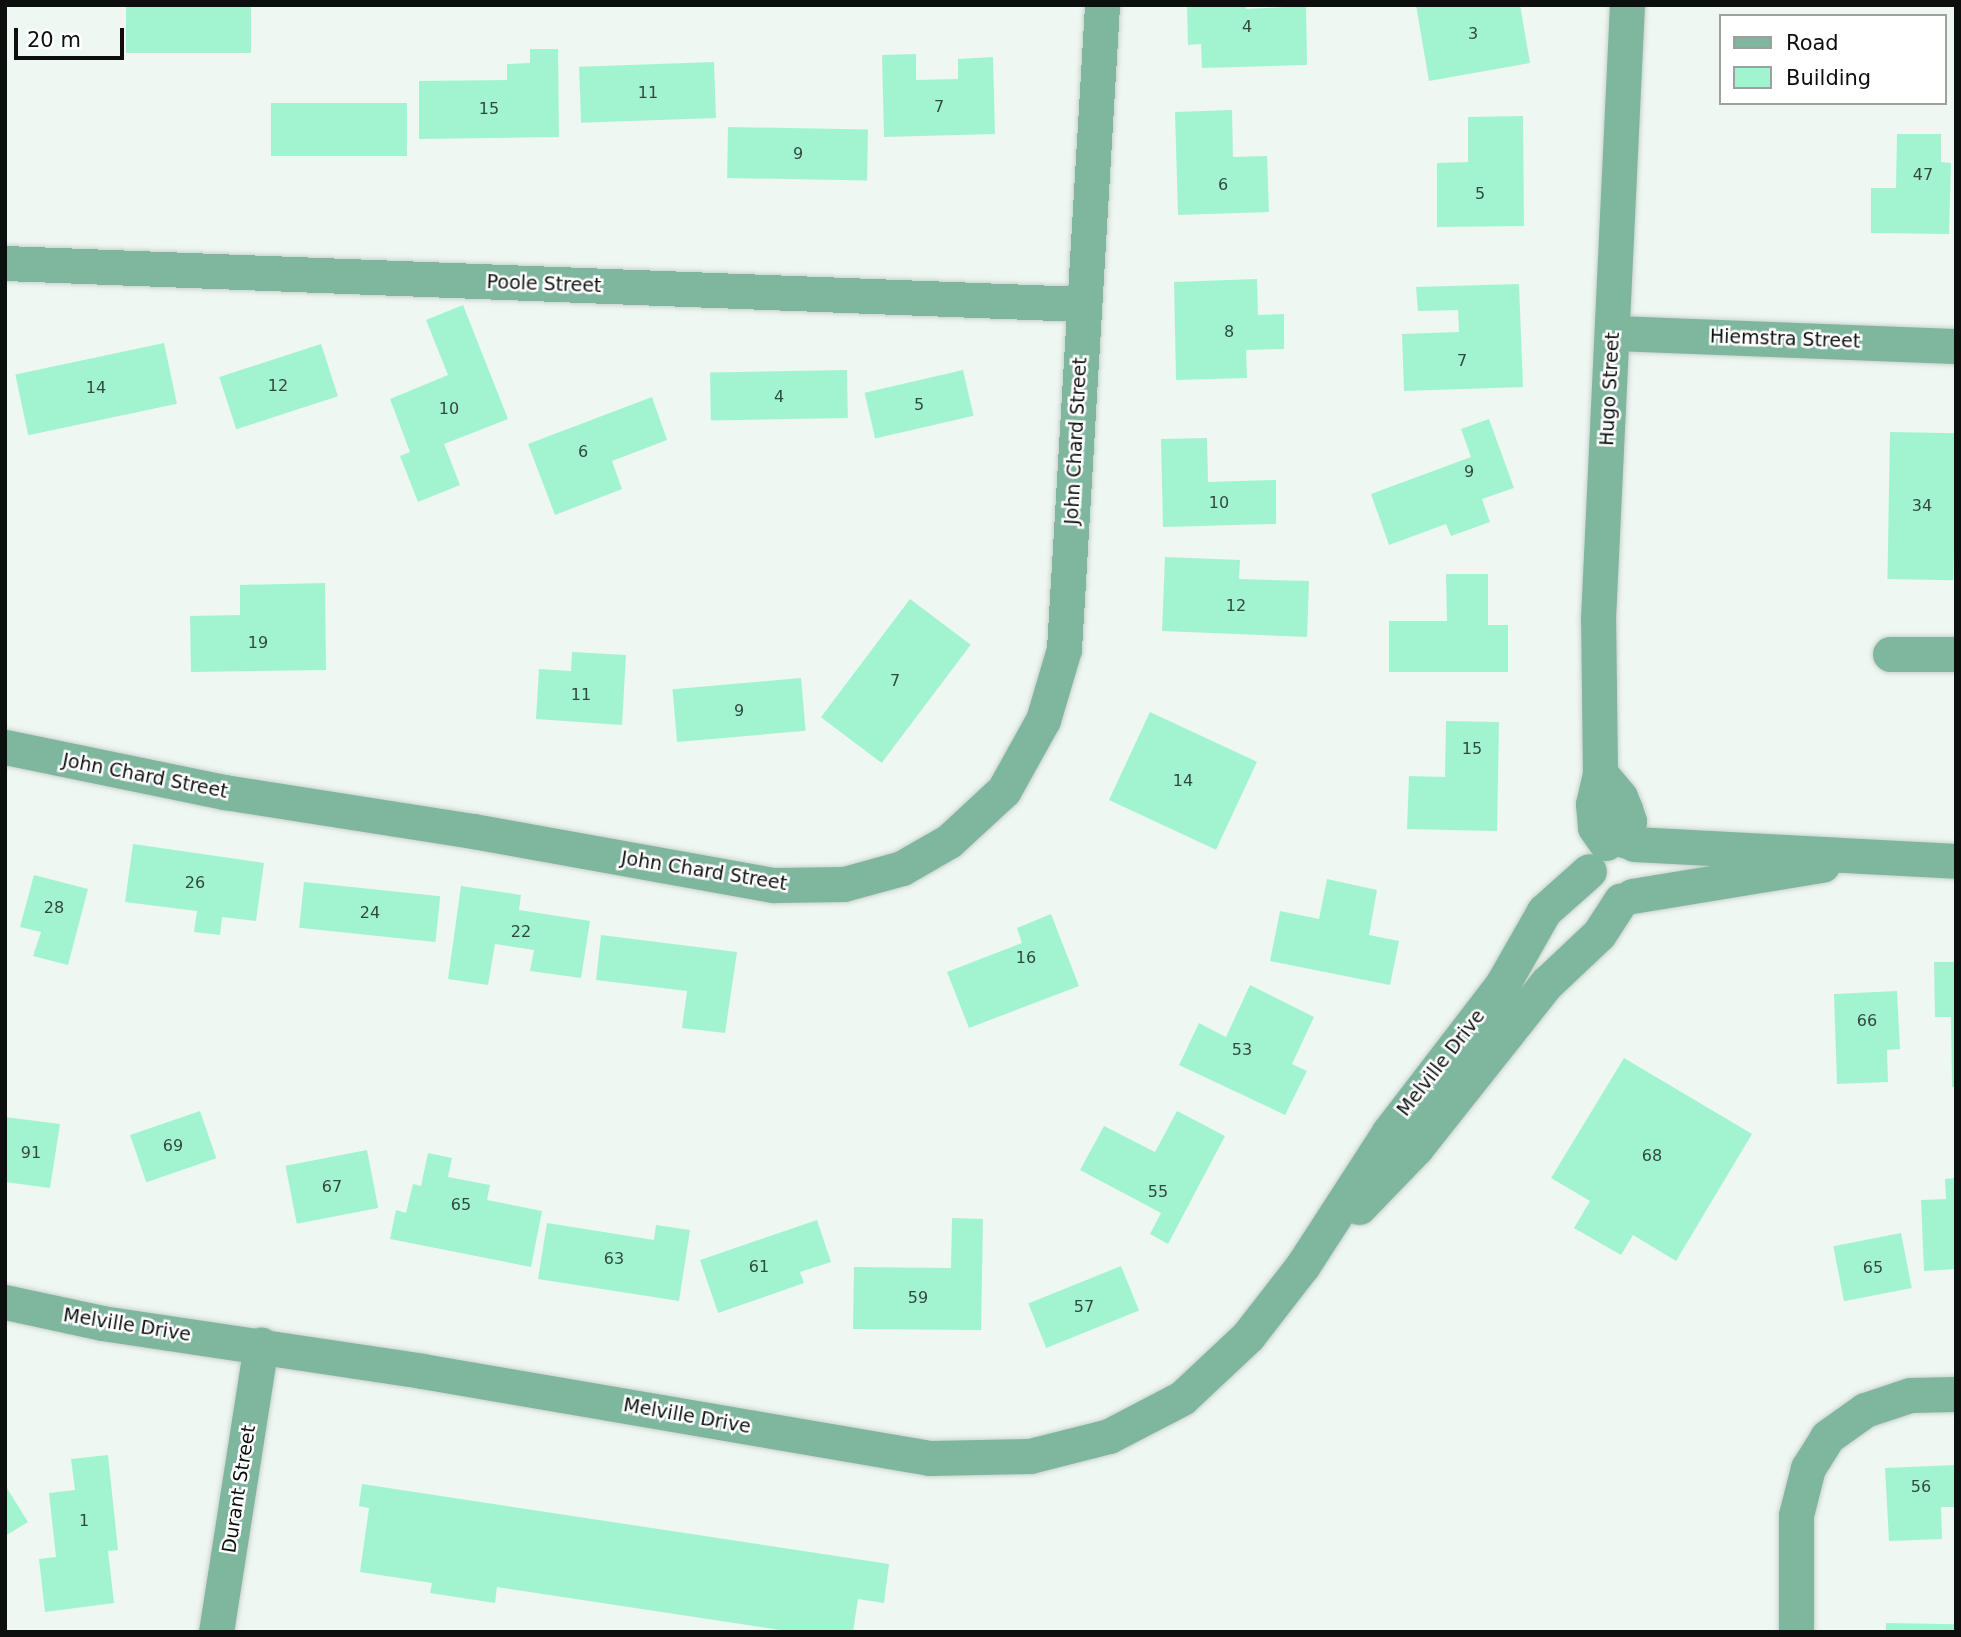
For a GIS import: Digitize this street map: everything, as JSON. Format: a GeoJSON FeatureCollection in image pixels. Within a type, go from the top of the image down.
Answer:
{"type":"FeatureCollection","features":[{"type":"Feature","properties":{"kind":"street","name":"John Chard Street"},"geometry":{"type":"LineString","coordinates":[[5,747],[224,792],[473,831],[774,885],[845,884],[902,868],[949,841],[1004,790],[1043,720],[1064,649],[1102,5]]}},
{"type":"Feature","properties":{"kind":"street","name":"Hugo Street"},"geometry":{"type":"LineString","coordinates":[[1614,850],[1595,827],[1593,804],[1600,773],[1598,619],[1627,5]]}},
{"type":"Feature","properties":{"kind":"street","name":"Poole Street"},"geometry":{"type":"LineString","coordinates":[[5,263],[1084,304]]}},
{"type":"Feature","properties":{"kind":"street","name":"Hiemstra Street"},"geometry":{"type":"LineString","coordinates":[[1613,333],[1956,346]]}},
{"type":"Feature","properties":{"kind":"street"},"geometry":{"type":"LineString","coordinates":[[1890,654],[1956,654]]}},
{"type":"Feature","properties":{"kind":"street"},"geometry":{"type":"LineString","coordinates":[[1614,850],[1729,846],[1956,861]]}},
{"type":"Feature","properties":{"kind":"street"},"geometry":{"type":"LineString","coordinates":[[1614,850],[1642,850],[1649,870],[1642,889],[1627,898]]}},
{"type":"Feature","properties":{"kind":"street"},"geometry":{"type":"LineString","coordinates":[[1614,850],[1595,888],[1602,895],[1627,898],[1866,856]]}},
{"type":"Feature","properties":{"kind":"street","name":"Melville Drive"},"geometry":{"type":"LineString","coordinates":[[5,1303],[102,1323],[261,1345],[930,1458],[1030,1456],[1108,1436],[1182,1398],[1248,1336],[1303,1265],[1389,1132],[1502,985],[1544,911],[1614,850]]}},
{"type":"Feature","properties":{"kind":"street","name":"Melville Drive"},"geometry":{"type":"LineString","coordinates":[[1303,1265],[1416,1148],[1506,1031],[1547,983],[1599,934],[1627,898]]}},
{"type":"Feature","properties":{"kind":"street","name":"Durant Street"},"geometry":{"type":"LineString","coordinates":[[216,1632],[261,1345]]}},
{"type":"Feature","properties":{"kind":"street"},"geometry":{"type":"LineString","coordinates":[[1796,1632],[1796,1515],[1808,1468],[1827,1437],[1865,1410],[1910,1395],[1956,1394]]}},
{"type":"Feature","properties":{"kind":"building"},"geometry":{"type":"Polygon","coordinates":[[[126,5],[251,5],[251,53],[126,53],[126,5]]]}},
{"type":"Feature","properties":{"kind":"building"},"geometry":{"type":"Polygon","coordinates":[[[1187,5],[1246,5],[1246,9],[1306,6],[1307,65],[1202,68],[1201,44],[1188,45],[1187,5]]]}},
{"type":"Feature","properties":{"kind":"building"},"geometry":{"type":"Polygon","coordinates":[[[1416,5],[1520,5],[1530,63],[1429,81],[1416,5]]]}},
{"type":"Feature","properties":{"kind":"building"},"geometry":{"type":"Polygon","coordinates":[[[530,49],[558,49],[559,137],[419,139],[419,81],[507,80],[507,64],[530,63],[530,49]]]}},
{"type":"Feature","properties":{"kind":"building"},"geometry":{"type":"Polygon","coordinates":[[[916,54],[916,80],[958,79],[958,59],[993,57],[995,134],[884,137],[882,55],[916,54]]]}},
{"type":"Feature","properties":{"kind":"building"},"geometry":{"type":"Polygon","coordinates":[[[714,62],[716,118],[581,123],[579,67],[714,62]]]}},
{"type":"Feature","properties":{"kind":"building"},"geometry":{"type":"Polygon","coordinates":[[[271,103],[407,103],[407,156],[271,156],[271,103]]]}},
{"type":"Feature","properties":{"kind":"building"},"geometry":{"type":"Polygon","coordinates":[[[1232,110],[1233,157],[1267,156],[1269,212],[1178,215],[1175,112],[1232,110]]]}},
{"type":"Feature","properties":{"kind":"building"},"geometry":{"type":"Polygon","coordinates":[[[1523,116],[1524,226],[1437,227],[1437,163],[1468,162],[1468,117],[1523,116]]]}},
{"type":"Feature","properties":{"kind":"building"},"geometry":{"type":"Polygon","coordinates":[[[728,127],[868,129],[867,180],[727,178],[728,127]]]}},
{"type":"Feature","properties":{"kind":"building"},"geometry":{"type":"Polygon","coordinates":[[[1897,134],[1941,134],[1941,162],[1951,163],[1949,234],[1871,233],[1871,188],[1896,188],[1897,134]]]}},
{"type":"Feature","properties":{"kind":"building"},"geometry":{"type":"Polygon","coordinates":[[[1257,279],[1258,315],[1284,314],[1284,349],[1246,350],[1247,378],[1176,380],[1174,282],[1257,279]]]}},
{"type":"Feature","properties":{"kind":"building"},"geometry":{"type":"Polygon","coordinates":[[[1519,284],[1523,387],[1404,391],[1402,334],[1459,332],[1458,310],[1418,311],[1416,287],[1519,284]]]}},
{"type":"Feature","properties":{"kind":"building"},"geometry":{"type":"Polygon","coordinates":[[[463,305],[508,419],[444,444],[460,485],[418,502],[400,456],[410,452],[390,399],[448,375],[426,320],[463,305]]]}},
{"type":"Feature","properties":{"kind":"building"},"geometry":{"type":"Polygon","coordinates":[[[164,343],[177,404],[28,435],[15,375],[164,343]]]}},
{"type":"Feature","properties":{"kind":"building"},"geometry":{"type":"Polygon","coordinates":[[[321,344],[338,396],[236,429],[219,377],[321,344]]]}},
{"type":"Feature","properties":{"kind":"building"},"geometry":{"type":"Polygon","coordinates":[[[847,370],[848,418],[711,420],[710,372],[847,370]]]}},
{"type":"Feature","properties":{"kind":"building"},"geometry":{"type":"Polygon","coordinates":[[[963,370],[974,416],[875,439],[865,393],[963,370]]]}},
{"type":"Feature","properties":{"kind":"building"},"geometry":{"type":"Polygon","coordinates":[[[652,397],[667,440],[612,461],[622,489],[555,515],[528,444],[652,397]]]}},
{"type":"Feature","properties":{"kind":"building"},"geometry":{"type":"Polygon","coordinates":[[[1489,419],[1514,488],[1482,499],[1490,522],[1451,536],[1446,524],[1389,545],[1371,494],[1471,457],[1461,429],[1489,419]]]}},
{"type":"Feature","properties":{"kind":"building"},"geometry":{"type":"Polygon","coordinates":[[[1890,432],[1956,433],[1953,580],[1887,579],[1890,432]]]}},
{"type":"Feature","properties":{"kind":"building"},"geometry":{"type":"Polygon","coordinates":[[[1207,438],[1208,482],[1276,480],[1276,524],[1163,527],[1161,439],[1207,438]]]}},
{"type":"Feature","properties":{"kind":"building"},"geometry":{"type":"Polygon","coordinates":[[[1165,557],[1240,560],[1239,579],[1309,581],[1307,637],[1162,631],[1165,557]]]}},
{"type":"Feature","properties":{"kind":"building"},"geometry":{"type":"Polygon","coordinates":[[[1446,574],[1488,574],[1488,625],[1508,625],[1508,672],[1389,672],[1389,621],[1447,621],[1446,574]]]}},
{"type":"Feature","properties":{"kind":"building"},"geometry":{"type":"Polygon","coordinates":[[[325,583],[326,670],[191,672],[190,616],[240,615],[240,585],[325,583]]]}},
{"type":"Feature","properties":{"kind":"building"},"geometry":{"type":"Polygon","coordinates":[[[910,599],[971,645],[882,763],[821,717],[910,599]]]}},
{"type":"Feature","properties":{"kind":"building"},"geometry":{"type":"Polygon","coordinates":[[[572,652],[626,655],[622,725],[536,719],[539,669],[571,671],[572,652]]]}},
{"type":"Feature","properties":{"kind":"building"},"geometry":{"type":"Polygon","coordinates":[[[801,678],[806,731],[677,742],[672,689],[801,678]]]}},
{"type":"Feature","properties":{"kind":"building"},"geometry":{"type":"Polygon","coordinates":[[[1150,712],[1257,762],[1216,850],[1109,800],[1150,712]]]}},
{"type":"Feature","properties":{"kind":"building"},"geometry":{"type":"Polygon","coordinates":[[[1446,721],[1499,722],[1497,831],[1407,829],[1409,776],[1445,777],[1446,721]]]}},
{"type":"Feature","properties":{"kind":"building"},"geometry":{"type":"Polygon","coordinates":[[[133,844],[264,863],[256,921],[222,917],[220,935],[194,932],[197,911],[125,902],[133,844]]]}},
{"type":"Feature","properties":{"kind":"building"},"geometry":{"type":"Polygon","coordinates":[[[34,875],[88,889],[68,965],[33,956],[41,932],[20,927],[34,875]]]}},
{"type":"Feature","properties":{"kind":"building"},"geometry":{"type":"Polygon","coordinates":[[[1327,879],[1377,890],[1369,935],[1399,941],[1390,985],[1270,961],[1280,911],[1319,919],[1327,879]]]}},
{"type":"Feature","properties":{"kind":"building"},"geometry":{"type":"Polygon","coordinates":[[[304,882],[440,896],[435,942],[299,928],[304,882]]]}},
{"type":"Feature","properties":{"kind":"building"},"geometry":{"type":"Polygon","coordinates":[[[461,886],[521,895],[519,910],[590,921],[581,978],[530,971],[534,950],[495,944],[488,985],[448,979],[461,886]]]}},
{"type":"Feature","properties":{"kind":"building"},"geometry":{"type":"Polygon","coordinates":[[[1051,914],[1079,986],[969,1028],[947,972],[1022,943],[1017,928],[1051,914]]]}},
{"type":"Feature","properties":{"kind":"building"},"geometry":{"type":"Polygon","coordinates":[[[601,935],[737,952],[725,1033],[682,1028],[687,991],[596,980],[601,935]]]}},
{"type":"Feature","properties":{"kind":"building"},"geometry":{"type":"Polygon","coordinates":[[[1934,962],[1956,962],[1956,1087],[1952,1087],[1951,1017],[1935,1017],[1934,962]]]}},
{"type":"Feature","properties":{"kind":"building"},"geometry":{"type":"Polygon","coordinates":[[[1250,985],[1314,1017],[1292,1064],[1307,1071],[1285,1115],[1179,1065],[1199,1023],[1226,1037],[1250,985]]]}},
{"type":"Feature","properties":{"kind":"building"},"geometry":{"type":"Polygon","coordinates":[[[1897,991],[1900,1049],[1887,1050],[1888,1082],[1837,1084],[1834,994],[1897,991]]]}},
{"type":"Feature","properties":{"kind":"building"},"geometry":{"type":"Polygon","coordinates":[[[1624,1058],[1752,1134],[1676,1261],[1633,1235],[1621,1255],[1574,1228],[1590,1201],[1551,1178],[1624,1058]]]}},
{"type":"Feature","properties":{"kind":"building"},"geometry":{"type":"Polygon","coordinates":[[[200,1111],[216,1158],[146,1182],[130,1135],[200,1111]]]}},
{"type":"Feature","properties":{"kind":"building"},"geometry":{"type":"Polygon","coordinates":[[[1177,1111],[1225,1136],[1168,1244],[1150,1234],[1161,1213],[1080,1170],[1104,1126],[1155,1152],[1177,1111]]]}},
{"type":"Feature","properties":{"kind":"building"},"geometry":{"type":"Polygon","coordinates":[[[5,1117],[60,1124],[50,1188],[5,1182],[5,1117]]]}},
{"type":"Feature","properties":{"kind":"building"},"geometry":{"type":"Polygon","coordinates":[[[367,1150],[378,1208],[297,1224],[286,1166],[367,1150]]]}},
{"type":"Feature","properties":{"kind":"building"},"geometry":{"type":"Polygon","coordinates":[[[428,1153],[452,1158],[448,1177],[490,1185],[487,1200],[542,1211],[531,1267],[390,1239],[396,1210],[406,1213],[413,1184],[421,1186],[428,1153]]]}},
{"type":"Feature","properties":{"kind":"building"},"geometry":{"type":"Polygon","coordinates":[[[1956,1178],[1956,1269],[1924,1271],[1921,1200],[1946,1199],[1945,1179],[1956,1178]]]}},
{"type":"Feature","properties":{"kind":"building"},"geometry":{"type":"Polygon","coordinates":[[[952,1218],[983,1219],[981,1330],[853,1329],[854,1267],[951,1268],[952,1218]]]}},
{"type":"Feature","properties":{"kind":"building"},"geometry":{"type":"Polygon","coordinates":[[[817,1220],[831,1262],[800,1272],[804,1283],[718,1313],[700,1260],[817,1220]]]}},
{"type":"Feature","properties":{"kind":"building"},"geometry":{"type":"Polygon","coordinates":[[[547,1223],[654,1240],[656,1225],[690,1230],[679,1301],[538,1279],[547,1223]]]}},
{"type":"Feature","properties":{"kind":"building"},"geometry":{"type":"Polygon","coordinates":[[[1901,1233],[1912,1288],[1844,1301],[1833,1246],[1901,1233]]]}},
{"type":"Feature","properties":{"kind":"building"},"geometry":{"type":"Polygon","coordinates":[[[1121,1266],[1139,1311],[1046,1348],[1028,1303],[1121,1266]]]}},
{"type":"Feature","properties":{"kind":"building"},"geometry":{"type":"Polygon","coordinates":[[[108,1455],[118,1550],[108,1551],[114,1603],[45,1612],[39,1559],[56,1557],[49,1493],[75,1490],[71,1459],[108,1455]]]}},
{"type":"Feature","properties":{"kind":"building"},"geometry":{"type":"Polygon","coordinates":[[[1956,1465],[1956,1507],[1941,1507],[1942,1539],[1889,1541],[1885,1468],[1956,1465]]]}},
{"type":"Feature","properties":{"kind":"building"},"geometry":{"type":"Polygon","coordinates":[[[362,1484],[889,1564],[884,1603],[858,1599],[853,1632],[794,1632],[497,1587],[495,1603],[430,1593],[432,1583],[360,1572],[369,1508],[359,1506],[362,1484]]]}},
{"type":"Feature","properties":{"kind":"building"},"geometry":{"type":"Polygon","coordinates":[[[5,1485],[28,1522],[5,1536],[5,1485]]]}},
{"type":"Feature","properties":{"kind":"building"},"geometry":{"type":"Polygon","coordinates":[[[1886,1623],[1956,1624],[1956,1632],[1886,1632],[1886,1623]]]}}]}
